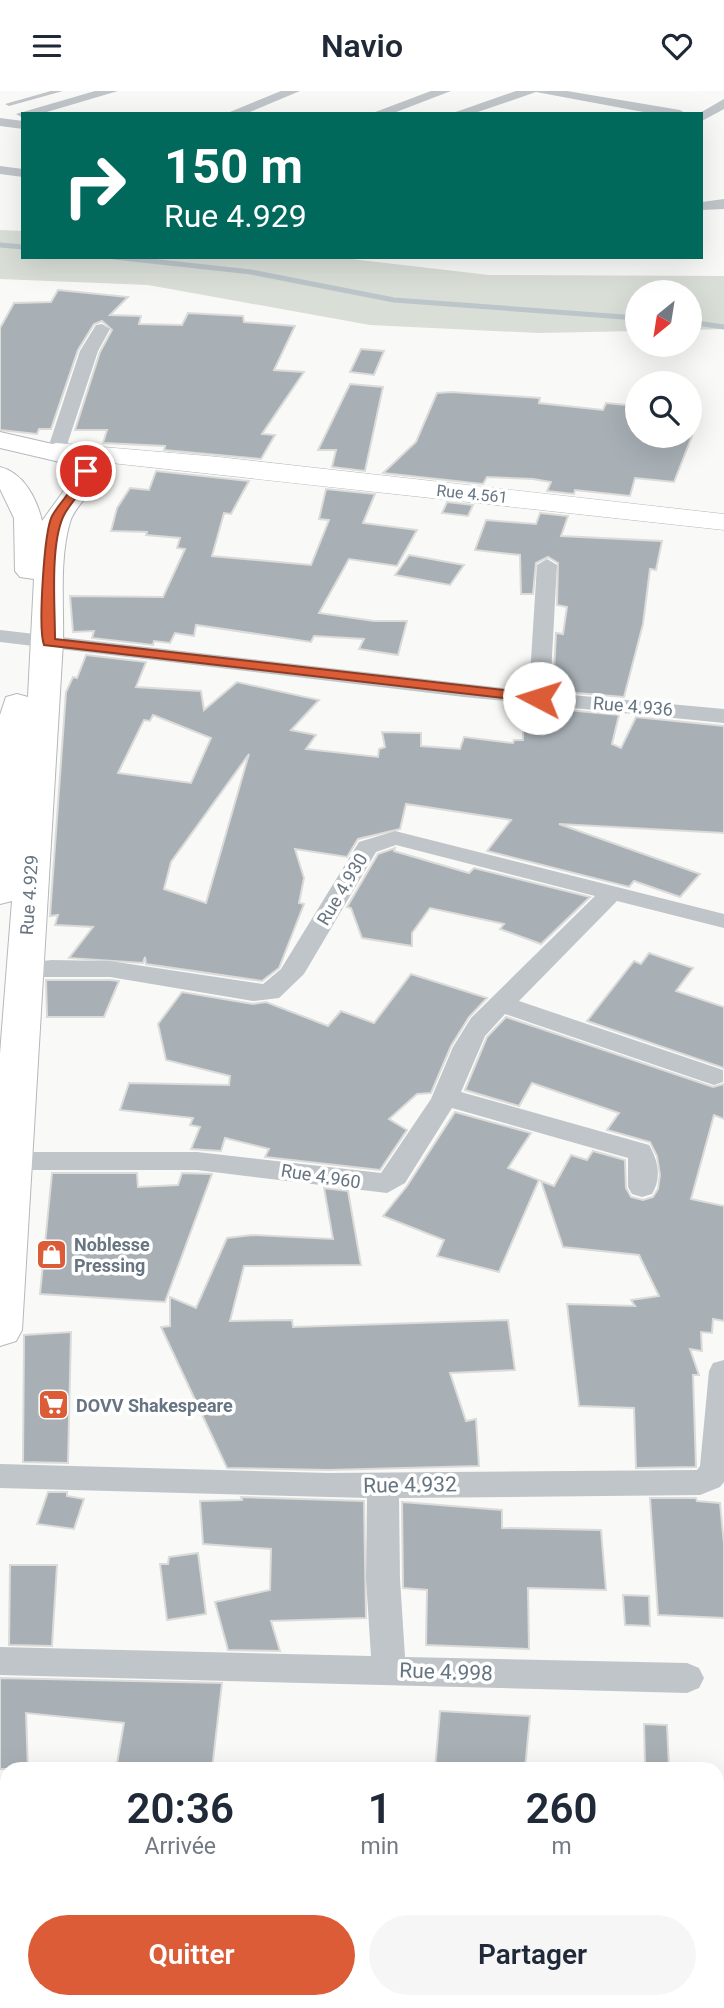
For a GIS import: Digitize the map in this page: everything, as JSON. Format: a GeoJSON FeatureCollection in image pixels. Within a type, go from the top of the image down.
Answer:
{"type":"FeatureCollection","features":[{"type":"Feature","properties":{"kind":"main road","name":"Rue 4.561"},"geometry":{"type":"LineString","coordinates":[[0,440],[57,451],[219,465],[724,522]]}},
{"type":"Feature","properties":{"kind":"main road","name":"Rue 4.561"},"geometry":{"type":"LineString","coordinates":[[57,451],[73,457],[84,478],[149,469],[219,465]]}},
{"type":"Feature","properties":{"kind":"main road"},"geometry":{"type":"LineString","coordinates":[[57,451],[20,459],[6,473],[4,479],[44,489],[84,478]]}},
{"type":"Feature","properties":{"kind":"main road","name":"Rue 4.929"},"geometry":{"type":"LineString","coordinates":[[0,893],[4,795],[25,639],[57,517],[84,478]]}},
{"type":"Feature","properties":{"kind":"main road","name":"Rue 4.929"},"geometry":{"type":"LineString","coordinates":[[0,1330],[9,1161],[24,971],[25,639],[30,528],[26,505],[4,479]]}},
{"type":"Feature","properties":{"kind":"street"},"geometry":{"type":"LineString","coordinates":[[31,112],[111,91]]}},
{"type":"Feature","properties":{"kind":"street"},"geometry":{"type":"LineString","coordinates":[[237,112],[293,91]]}},
{"type":"Feature","properties":{"kind":"street"},"geometry":{"type":"LineString","coordinates":[[383,112],[444,91]]}},
{"type":"Feature","properties":{"kind":"street"},"geometry":{"type":"LineString","coordinates":[[463,112],[530,91]]}},
{"type":"Feature","properties":{"kind":"street"},"geometry":{"type":"LineString","coordinates":[[542,91],[668,112]]}},
{"type":"Feature","properties":{"kind":"street"},"geometry":{"type":"LineString","coordinates":[[703,116],[724,103]]}},
{"type":"Feature","properties":{"kind":"street"},"geometry":{"type":"LineString","coordinates":[[0,121],[21,115]]}},
{"type":"Feature","properties":{"kind":"street"},"geometry":{"type":"LineString","coordinates":[[703,117],[724,122]]}},
{"type":"Feature","properties":{"kind":"street"},"geometry":{"type":"LineString","coordinates":[[0,121],[21,125]]}},
{"type":"Feature","properties":{"kind":"street"},"geometry":{"type":"LineString","coordinates":[[0,170],[21,173]]}},
{"type":"Feature","properties":{"kind":"street"},"geometry":{"type":"LineString","coordinates":[[703,207],[724,204]]}},
{"type":"Feature","properties":{"kind":"street"},"geometry":{"type":"LineString","coordinates":[[57,451],[89,351],[102,329]]}},
{"type":"Feature","properties":{"kind":"street"},"geometry":{"type":"LineString","coordinates":[[539,698],[547,565]]}},
{"type":"Feature","properties":{"kind":"street","name":"Rue 4.936"},"geometry":{"type":"LineString","coordinates":[[25,639],[539,698],[724,716]]}},
{"type":"Feature","properties":{"kind":"street","name":"Rue 4.930"},"geometry":{"type":"LineString","coordinates":[[24,971],[47,967],[107,968],[253,993],[270,992],[291,974],[367,847],[395,838],[425,843],[611,894],[724,921]]}},
{"type":"Feature","properties":{"kind":"street","name":"Rue 4.960"},"geometry":{"type":"LineString","coordinates":[[9,1161],[197,1161],[387,1184],[395,1176],[445,1097],[469,1039],[484,1015],[502,1004],[611,894]]}},
{"type":"Feature","properties":{"kind":"street"},"geometry":{"type":"LineString","coordinates":[[502,1004],[714,1076]]}},
{"type":"Feature","properties":{"kind":"street"},"geometry":{"type":"LineString","coordinates":[[445,1097],[639,1152],[644,1162],[642,1187]]}},
{"type":"Feature","properties":{"kind":"street","name":"Rue 4.932"},"geometry":{"type":"LineString","coordinates":[[0,1476],[383,1485],[700,1482],[709,1478],[716,1469],[724,1371]]}},
{"type":"Feature","properties":{"kind":"street","name":"Rue 4.998"},"geometry":{"type":"LineString","coordinates":[[383,1485],[383,1579],[390,1671],[687,1678]]}},
{"type":"Feature","properties":{"kind":"street"},"geometry":{"type":"LineString","coordinates":[[0,1661],[390,1671]]}},
{"type":"Feature","properties":{"kind":"lane"},"geometry":{"type":"LineString","coordinates":[[9,104],[59,91]]}},
{"type":"Feature","properties":{"kind":"shaded area"},"geometry":{"type":"Polygon","coordinates":[[[0,230],[21,231],[21,259],[351,259],[489,275],[724,276],[724,329],[702,330],[702,280],[625,280],[625,331],[539,333],[370,325],[148,285],[0,279],[0,230]]]}},
{"type":"Feature","properties":{"kind":"building"},"geometry":{"type":"Polygon","coordinates":[[[58,290],[128,297],[110,315],[141,316],[139,324],[182,325],[188,313],[243,316],[244,322],[295,326],[274,370],[304,372],[262,434],[275,435],[261,459],[164,450],[165,446],[103,443],[107,430],[75,430],[100,352],[112,330],[102,321],[94,324],[78,350],[51,429],[39,429],[37,434],[0,430],[0,328],[14,303],[51,302],[58,290]]]}},
{"type":"Feature","properties":{"kind":"building"},"geometry":{"type":"Polygon","coordinates":[[[361,349],[384,351],[374,375],[350,372],[361,349]]]}},
{"type":"Feature","properties":{"kind":"building"},"geometry":{"type":"Polygon","coordinates":[[[350,384],[383,387],[365,471],[332,467],[336,450],[318,450],[350,384]]]}},
{"type":"Feature","properties":{"kind":"building"},"geometry":{"type":"Polygon","coordinates":[[[437,393],[540,398],[539,403],[603,410],[606,403],[625,405],[625,448],[687,448],[674,482],[635,478],[630,496],[575,490],[574,494],[547,491],[551,482],[533,479],[487,477],[483,484],[383,473],[416,442],[437,393]]]}},
{"type":"Feature","properties":{"kind":"building"},"geometry":{"type":"Polygon","coordinates":[[[156,471],[249,481],[231,514],[224,513],[212,556],[311,565],[329,520],[319,519],[326,489],[375,494],[363,523],[417,530],[397,566],[349,559],[319,613],[374,621],[407,621],[398,655],[359,649],[364,639],[314,636],[311,642],[196,625],[194,636],[175,633],[170,643],[154,641],[153,645],[92,638],[94,631],[73,632],[70,596],[163,597],[185,549],[177,548],[180,538],[146,535],[147,532],[111,531],[117,508],[130,488],[149,490],[156,471]]]}},
{"type":"Feature","properties":{"kind":"building"},"geometry":{"type":"Polygon","coordinates":[[[447,502],[473,505],[468,516],[442,513],[447,502]]]}},
{"type":"Feature","properties":{"kind":"building"},"geometry":{"type":"Polygon","coordinates":[[[540,513],[568,516],[561,536],[662,541],[656,570],[650,569],[643,624],[624,697],[553,691],[556,633],[563,634],[567,607],[557,605],[558,563],[548,557],[536,563],[533,594],[521,594],[520,555],[475,550],[486,520],[536,524],[540,513]]]}},
{"type":"Feature","properties":{"kind":"building"},"geometry":{"type":"Polygon","coordinates":[[[409,555],[464,565],[450,585],[395,575],[409,555]]]}},
{"type":"Feature","properties":{"kind":"building"},"geometry":{"type":"Polygon","coordinates":[[[86,655],[146,662],[136,687],[201,691],[204,710],[237,682],[319,700],[291,730],[316,735],[306,749],[378,757],[379,749],[385,747],[382,732],[421,733],[421,746],[460,749],[464,737],[513,743],[514,740],[523,740],[523,720],[545,721],[547,708],[619,715],[612,744],[621,748],[636,717],[724,726],[724,833],[559,824],[700,874],[680,897],[634,881],[629,887],[487,851],[511,820],[406,804],[400,829],[358,839],[347,857],[295,849],[304,878],[299,903],[304,904],[279,968],[262,981],[146,964],[145,957],[143,963],[69,958],[93,927],[55,925],[58,915],[50,916],[66,692],[73,677],[77,678],[86,655]],[[153,715],[150,721],[144,720],[118,773],[191,783],[211,738],[153,715]],[[249,754],[171,862],[164,889],[206,903],[249,754]]]}},
{"type":"Feature","properties":{"kind":"building"},"geometry":{"type":"Polygon","coordinates":[[[395,848],[394,851],[469,873],[474,868],[590,897],[541,944],[500,929],[504,924],[430,908],[412,933],[412,946],[362,938],[351,908],[347,907],[378,854],[395,848]]]}},
{"type":"Feature","properties":{"kind":"building"},"geometry":{"type":"Polygon","coordinates":[[[649,953],[693,968],[676,991],[724,1007],[724,1068],[587,1021],[634,961],[641,964],[649,953]]]}},
{"type":"Feature","properties":{"kind":"building"},"geometry":{"type":"Polygon","coordinates":[[[411,974],[487,998],[469,1017],[451,1046],[431,1093],[417,1094],[389,1119],[407,1130],[380,1170],[265,1157],[269,1149],[225,1138],[221,1151],[191,1149],[200,1127],[190,1125],[193,1118],[120,1110],[129,1083],[229,1085],[230,1076],[166,1060],[158,1024],[182,992],[253,1004],[266,1002],[328,1026],[341,1011],[374,1023],[411,974]]]}},
{"type":"Feature","properties":{"kind":"building"},"geometry":{"type":"Polygon","coordinates":[[[46,980],[119,981],[104,1017],[47,1017],[46,980]]]}},
{"type":"Feature","properties":{"kind":"building"},"geometry":{"type":"Polygon","coordinates":[[[506,1017],[713,1087],[724,1084],[724,1119],[714,1115],[691,1199],[724,1206],[724,1321],[713,1319],[712,1333],[701,1332],[702,1351],[690,1349],[699,1375],[693,1375],[696,1467],[636,1468],[634,1408],[579,1406],[567,1304],[635,1306],[631,1300],[659,1296],[639,1255],[563,1247],[541,1181],[554,1186],[571,1155],[587,1160],[593,1151],[625,1160],[626,1188],[631,1197],[643,1200],[653,1197],[658,1189],[660,1175],[657,1156],[650,1142],[607,1130],[619,1113],[532,1083],[519,1106],[465,1090],[487,1037],[506,1017]]]}},
{"type":"Feature","properties":{"kind":"building"},"geometry":{"type":"Polygon","coordinates":[[[455,1112],[531,1133],[508,1168],[539,1180],[499,1272],[437,1256],[444,1240],[383,1216],[407,1186],[455,1112]]]}},
{"type":"Feature","properties":{"kind":"building"},"geometry":{"type":"Polygon","coordinates":[[[52,1173],[137,1173],[138,1187],[178,1185],[182,1173],[212,1174],[165,1302],[40,1294],[52,1173]]]}},
{"type":"Feature","properties":{"kind":"building"},"geometry":{"type":"Polygon","coordinates":[[[324,1188],[348,1191],[361,1265],[244,1266],[230,1321],[292,1320],[293,1327],[508,1320],[515,1370],[450,1373],[466,1421],[476,1419],[479,1466],[329,1470],[227,1468],[161,1327],[170,1326],[170,1297],[196,1308],[227,1238],[252,1235],[333,1239],[324,1188]]]}},
{"type":"Feature","properties":{"kind":"building"},"geometry":{"type":"Polygon","coordinates":[[[71,1332],[68,1463],[23,1462],[24,1335],[71,1332]]]}},
{"type":"Feature","properties":{"kind":"building"},"geometry":{"type":"Polygon","coordinates":[[[48,1492],[67,1492],[67,1496],[84,1499],[74,1529],[37,1524],[48,1492]]]}},
{"type":"Feature","properties":{"kind":"building"},"geometry":{"type":"Polygon","coordinates":[[[241,1497],[364,1501],[366,1618],[271,1621],[280,1651],[228,1650],[215,1602],[270,1590],[271,1549],[203,1544],[200,1501],[242,1500],[241,1497]]]}},
{"type":"Feature","properties":{"kind":"building"},"geometry":{"type":"Polygon","coordinates":[[[650,1498],[696,1498],[697,1501],[720,1503],[724,1544],[724,1618],[658,1615],[650,1498]]]}},
{"type":"Feature","properties":{"kind":"building"},"geometry":{"type":"Polygon","coordinates":[[[402,1502],[502,1510],[502,1528],[601,1530],[606,1590],[528,1588],[529,1649],[426,1645],[427,1590],[403,1588],[402,1502]]]}},
{"type":"Feature","properties":{"kind":"building"},"geometry":{"type":"Polygon","coordinates":[[[198,1553],[206,1614],[167,1620],[160,1564],[168,1564],[169,1557],[198,1553]]]}},
{"type":"Feature","properties":{"kind":"building"},"geometry":{"type":"Polygon","coordinates":[[[10,1565],[57,1565],[52,1646],[9,1645],[10,1565]]]}},
{"type":"Feature","properties":{"kind":"building"},"geometry":{"type":"Polygon","coordinates":[[[623,1595],[649,1596],[650,1626],[625,1625],[623,1595]]]}},
{"type":"Feature","properties":{"kind":"building"},"geometry":{"type":"Polygon","coordinates":[[[0,1678],[222,1683],[213,1762],[117,1762],[124,1723],[26,1713],[28,1762],[0,1762],[0,1678]]]}},
{"type":"Feature","properties":{"kind":"building"},"geometry":{"type":"Polygon","coordinates":[[[440,1711],[530,1716],[526,1762],[436,1762],[440,1711]]]}},
{"type":"Feature","properties":{"kind":"building"},"geometry":{"type":"Polygon","coordinates":[[[644,1724],[667,1725],[669,1762],[645,1762],[644,1724]]]}},
{"type":"Feature","properties":{"kind":"waterway"},"geometry":{"type":"LineString","coordinates":[[0,245],[21,247]]}},
{"type":"Feature","properties":{"kind":"waterway"},"geometry":{"type":"LineString","coordinates":[[132,259],[251,272],[394,300],[625,317]]}},
{"type":"Feature","properties":{"kind":"waterway"},"geometry":{"type":"LineString","coordinates":[[702,324],[724,327]]}},
{"type":"Feature","properties":{"kind":"place","name":"Noblesse Pressing"},"geometry":{"type":"Point","coordinates":[51,1254]}},
{"type":"Feature","properties":{"kind":"place","name":"DOVV Shakespeare"},"geometry":{"type":"Point","coordinates":[53,1405]}},
{"type":"Feature","properties":{"kind":"route"},"geometry":{"type":"LineString","coordinates":[[86,471],[82,485],[57,517],[51,545],[48,642],[539,698]]}}]}
